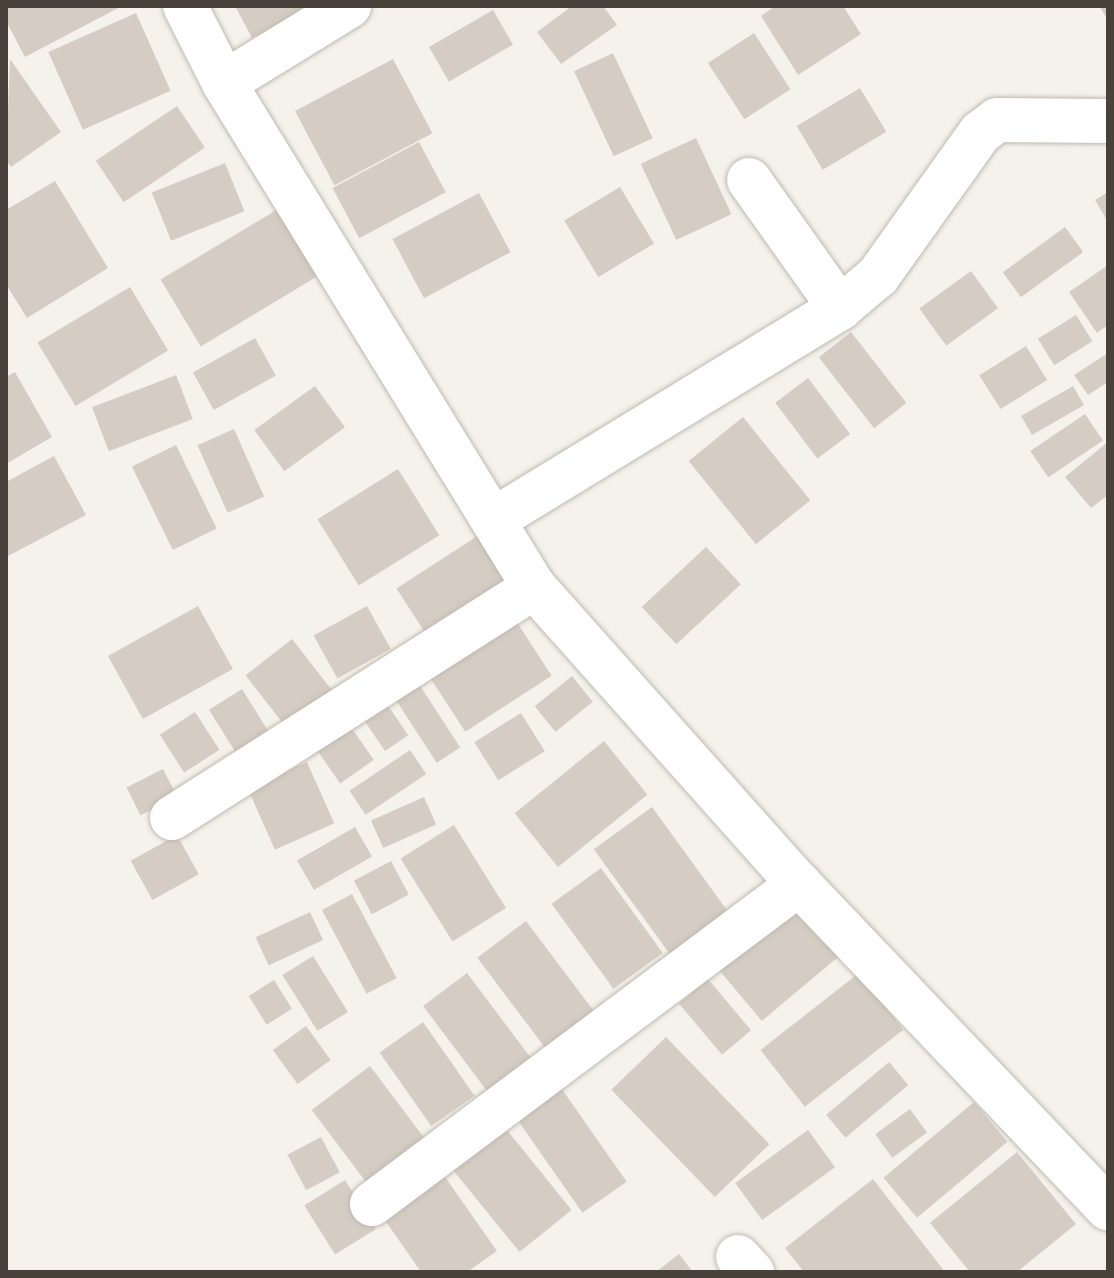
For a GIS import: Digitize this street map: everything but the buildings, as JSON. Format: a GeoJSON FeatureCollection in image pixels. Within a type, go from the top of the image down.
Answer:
{"type":"FeatureCollection","features":[{"type":"Feature","properties":{"kind":"street"},"geometry":{"type":"LineString","coordinates":[[185,6],[224,83],[534,587],[799,884],[1108,1208]]}},
{"type":"Feature","properties":{"kind":"street"},"geometry":{"type":"LineString","coordinates":[[224,83],[349,6]]}},
{"type":"Feature","properties":{"kind":"street"},"geometry":{"type":"LineString","coordinates":[[493,520],[840,308],[878,276],[980,133],[997,120],[1108,121]]}},
{"type":"Feature","properties":{"kind":"street"},"geometry":{"type":"LineString","coordinates":[[749,180],[840,308]]}},
{"type":"Feature","properties":{"kind":"street"},"geometry":{"type":"LineString","coordinates":[[172,818],[534,587]]}},
{"type":"Feature","properties":{"kind":"street"},"geometry":{"type":"LineString","coordinates":[[372,1204],[799,884]]}}]}
